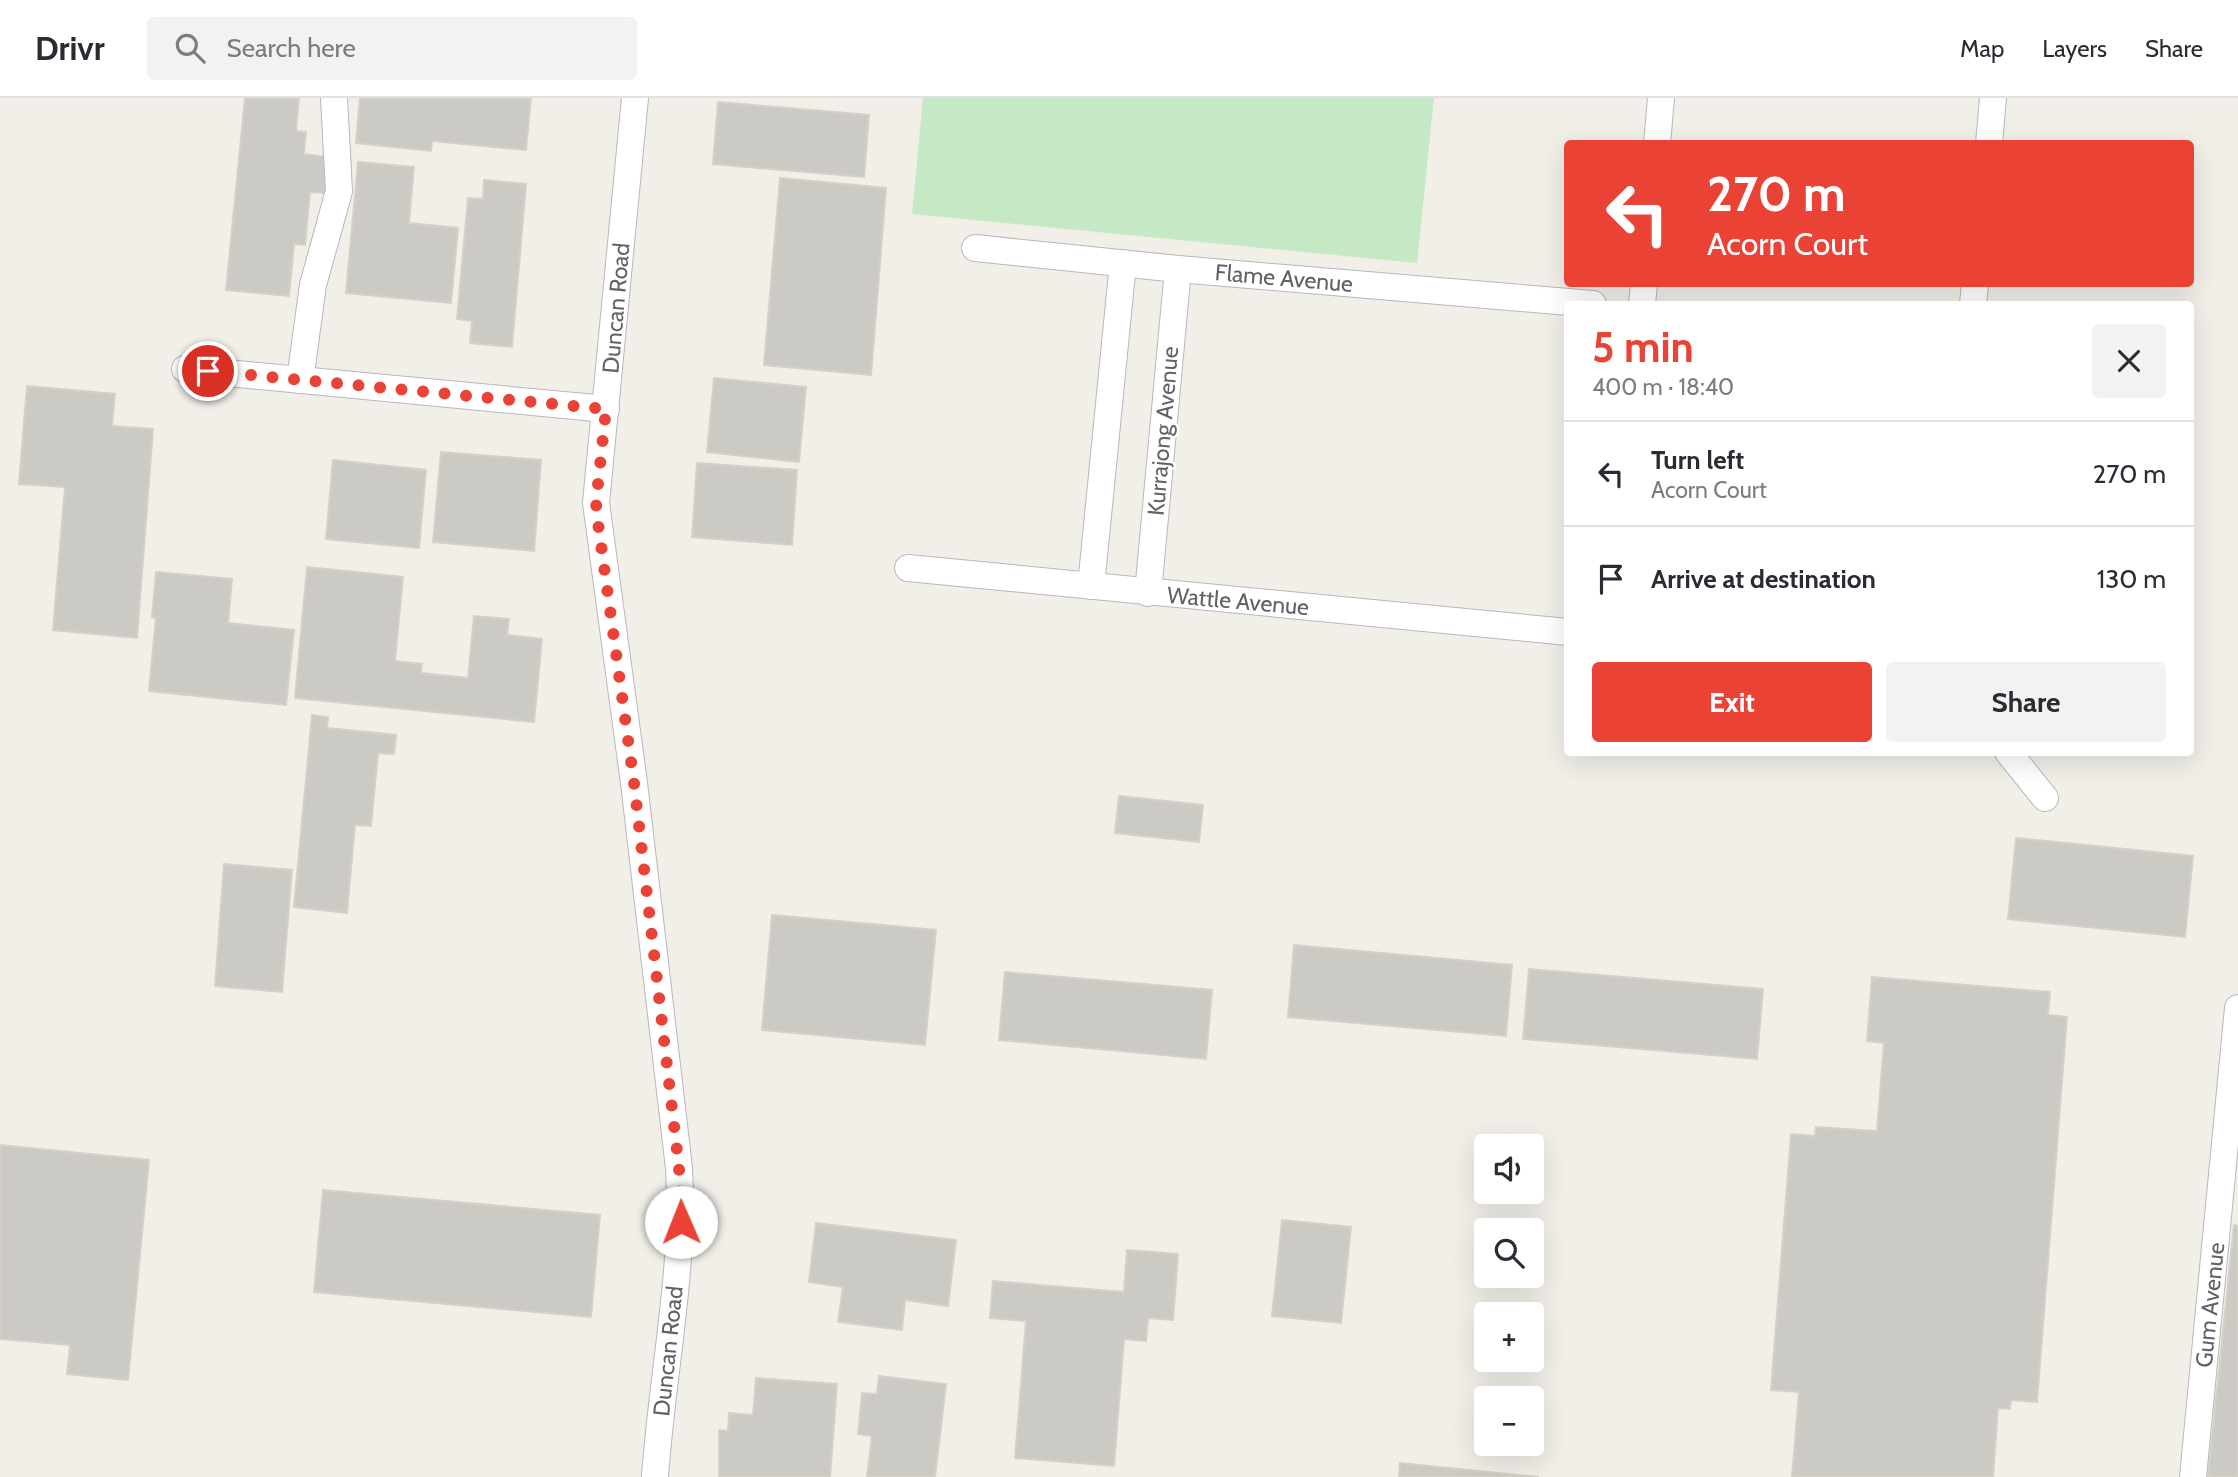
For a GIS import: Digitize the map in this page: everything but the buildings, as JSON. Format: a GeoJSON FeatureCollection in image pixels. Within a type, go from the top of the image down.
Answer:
{"type":"FeatureCollection","features":[{"type":"Feature","properties":{"kind":"street"},"geometry":{"type":"LineString","coordinates":[[299,380],[313,285],[339,191],[334,98]]}},
{"type":"Feature","properties":{"kind":"street","name":"Duncan Road"},"geometry":{"type":"LineString","coordinates":[[635,98],[596,503],[634,783],[681,1206],[655,1477]]}},
{"type":"Feature","properties":{"kind":"street"},"geometry":{"type":"LineString","coordinates":[[1657,140],[1661,98]]}},
{"type":"Feature","properties":{"kind":"street"},"geometry":{"type":"LineString","coordinates":[[1989,140],[1993,98]]}},
{"type":"Feature","properties":{"kind":"street","name":"Flame Avenue"},"geometry":{"type":"LineString","coordinates":[[975,248],[1178,269],[1564,302]]}},
{"type":"Feature","properties":{"kind":"street"},"geometry":{"type":"LineString","coordinates":[[1091,586],[1123,263]]}},
{"type":"Feature","properties":{"kind":"street","name":"Kurrajong Avenue"},"geometry":{"type":"LineString","coordinates":[[1148,593],[1178,269]]}},
{"type":"Feature","properties":{"kind":"street"},"geometry":{"type":"LineString","coordinates":[[185,369],[606,409]]}},
{"type":"Feature","properties":{"kind":"street","name":"Wattle Avenue"},"geometry":{"type":"LineString","coordinates":[[908,568],[1564,632]]}},
{"type":"Feature","properties":{"kind":"street"},"geometry":{"type":"LineString","coordinates":[[2011,756],[2045,798]]}},
{"type":"Feature","properties":{"kind":"street","name":"Gum Avenue"},"geometry":{"type":"LineString","coordinates":[[2193,1477],[2238,1008]]}},
{"type":"Feature","properties":{"kind":"green space"},"geometry":{"type":"Polygon","coordinates":[[[923,98],[1434,98],[1417,263],[912,214],[923,98]]]}},
{"type":"Feature","properties":{"kind":"route"},"geometry":{"type":"LineString","coordinates":[[208,371],[606,409],[596,503],[634,783],[679,1168],[681,1222]]}}]}
